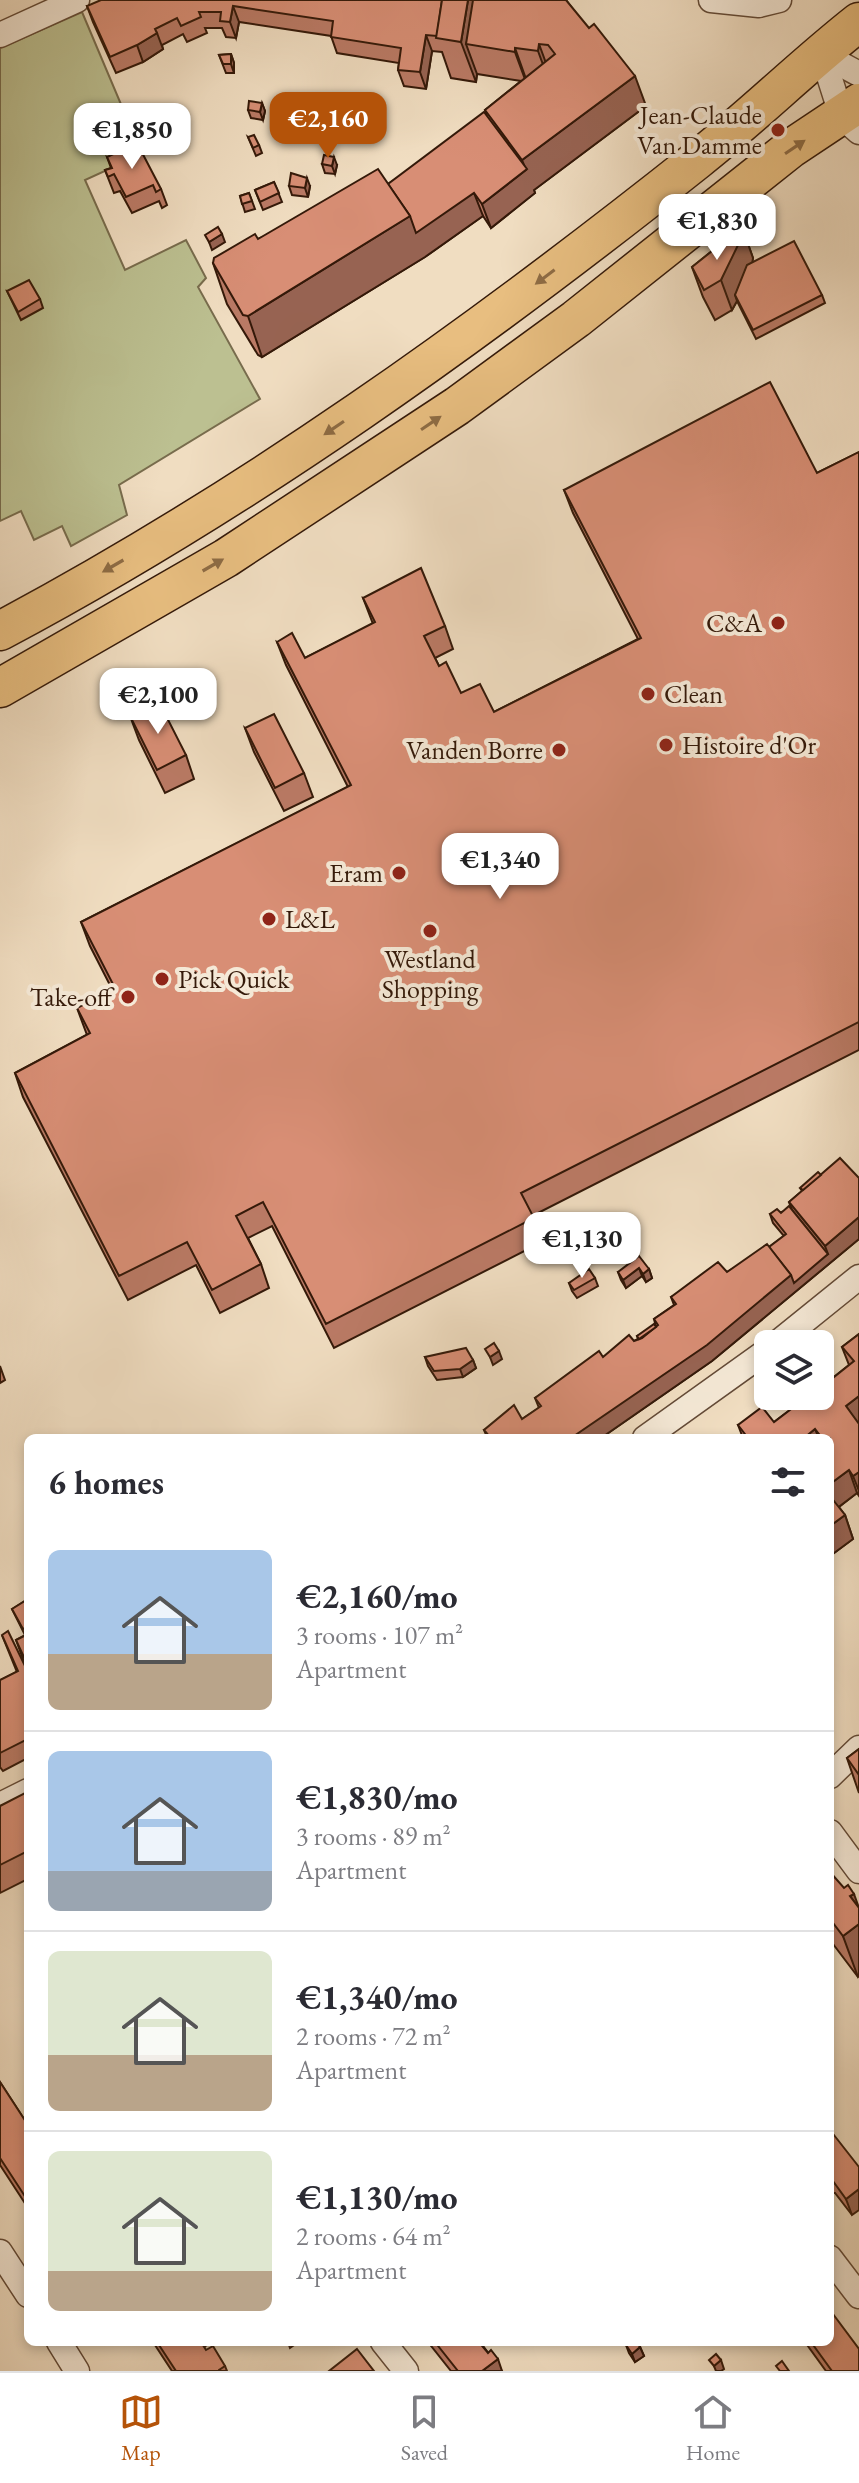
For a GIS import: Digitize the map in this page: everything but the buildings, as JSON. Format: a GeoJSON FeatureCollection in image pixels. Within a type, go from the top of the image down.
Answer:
{"type":"FeatureCollection","features":[{"type":"Feature","properties":{"kind":"main road"},"geometry":{"type":"LineString","coordinates":[[0,631],[236,491],[394,388],[608,231],[859,22]]}},
{"type":"Feature","properties":{"kind":"main road"},"geometry":{"type":"LineString","coordinates":[[0,688],[226,558],[457,406],[588,309],[790,149],[853,117]]}},
{"type":"Feature","properties":{"kind":"street"},"geometry":{"type":"LineString","coordinates":[[0,35],[77,0]]}},
{"type":"Feature","properties":{"kind":"street"},"geometry":{"type":"LineString","coordinates":[[711,0],[759,5],[779,0]]}},
{"type":"Feature","properties":{"kind":"street"},"geometry":{"type":"LineString","coordinates":[[822,54],[859,74]]}},
{"type":"Feature","properties":{"kind":"street"},"geometry":{"type":"LineString","coordinates":[[822,54],[853,117]]}},
{"type":"Feature","properties":{"kind":"street"},"geometry":{"type":"LineString","coordinates":[[793,1330],[859,1277]]}},
{"type":"Feature","properties":{"kind":"street"},"geometry":{"type":"LineString","coordinates":[[651,1434],[754,1360]]}},
{"type":"Feature","properties":{"kind":"street"},"geometry":{"type":"LineString","coordinates":[[834,1772],[859,1748]]}},
{"type":"Feature","properties":{"kind":"street"},"geometry":{"type":"LineString","coordinates":[[0,1805],[24,1793]]}},
{"type":"Feature","properties":{"kind":"street"},"geometry":{"type":"LineString","coordinates":[[834,1837],[859,1871]]}},
{"type":"Feature","properties":{"kind":"street"},"geometry":{"type":"LineString","coordinates":[[0,2252],[24,2289]]}},
{"type":"Feature","properties":{"kind":"street"},"geometry":{"type":"LineString","coordinates":[[834,2263],[859,2296]]}},
{"type":"Feature","properties":{"kind":"street"},"geometry":{"type":"LineString","coordinates":[[386,2346],[406,2371]]}},
{"type":"Feature","properties":{"kind":"green space"},"geometry":{"type":"Polygon","coordinates":[[[82,12],[142,154],[85,180],[125,270],[186,240],[206,278],[198,287],[260,399],[119,485],[127,515],[71,546],[62,526],[34,540],[21,511],[0,521],[0,48],[82,12]]]}},
{"type":"Feature","properties":{"kind":"place","name":"Jean-Claude Van Damme"},"geometry":{"type":"Point","coordinates":[778,130]}},
{"type":"Feature","properties":{"kind":"place","name":"C&A"},"geometry":{"type":"Point","coordinates":[778,623]}},
{"type":"Feature","properties":{"kind":"place","name":"Clean"},"geometry":{"type":"Point","coordinates":[648,694]}},
{"type":"Feature","properties":{"kind":"place","name":"Histoire d'Or"},"geometry":{"type":"Point","coordinates":[666,745]}},
{"type":"Feature","properties":{"kind":"place","name":"Vanden Borre"},"geometry":{"type":"Point","coordinates":[559,750]}},
{"type":"Feature","properties":{"kind":"place","name":"Eram"},"geometry":{"type":"Point","coordinates":[399,873]}},
{"type":"Feature","properties":{"kind":"place","name":"L&L"},"geometry":{"type":"Point","coordinates":[269,919]}},
{"type":"Feature","properties":{"kind":"place","name":"Westland Shopping"},"geometry":{"type":"Point","coordinates":[430,931]}},
{"type":"Feature","properties":{"kind":"place","name":"Pick Quick"},"geometry":{"type":"Point","coordinates":[162,979]}},
{"type":"Feature","properties":{"kind":"place","name":"Take-off"},"geometry":{"type":"Point","coordinates":[128,997]}}]}
